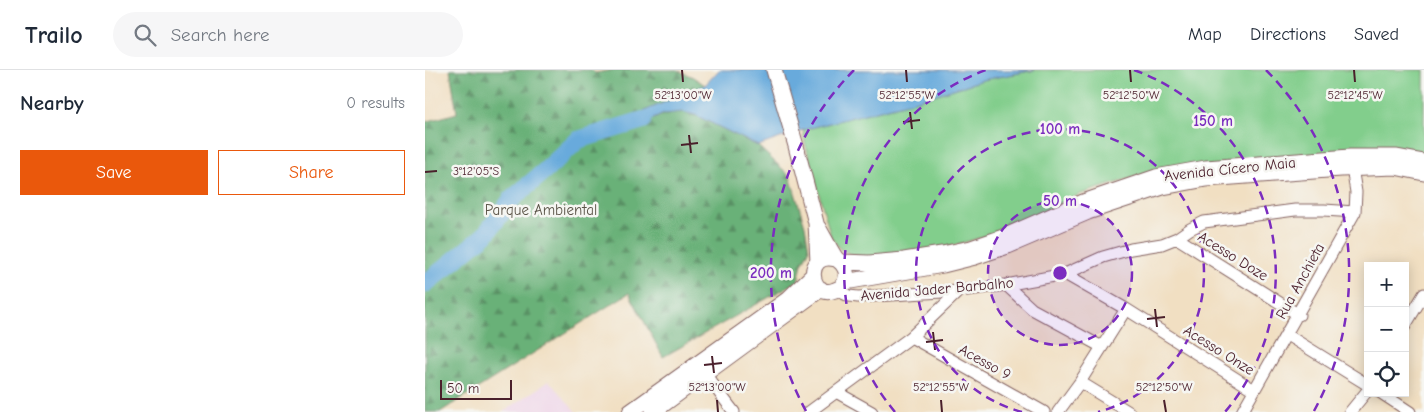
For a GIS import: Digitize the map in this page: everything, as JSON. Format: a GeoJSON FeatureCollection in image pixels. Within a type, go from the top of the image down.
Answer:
{"type":"FeatureCollection","features":[{"type":"Feature","properties":{"kind":"main road"},"geometry":{"type":"LineString","coordinates":[[774,70],[797,146],[816,224],[815,269],[817,286],[826,291],[841,286],[846,272],[816,224]]}},
{"type":"Feature","properties":{"kind":"main road","name":"Avenida Cícero Maia"},"geometry":{"type":"LineString","coordinates":[[841,286],[943,266],[975,257],[1008,246],[1088,212],[1163,187],[1206,179],[1397,157],[1424,162]]}},
{"type":"Feature","properties":{"kind":"main road","name":"Avenida Cícero Maia"},"geometry":{"type":"LineString","coordinates":[[838,261],[869,264],[971,248],[1003,237],[1083,202],[1156,177],[1206,168],[1352,162],[1395,167],[1424,173]]}},
{"type":"Feature","properties":{"kind":"main road"},"geometry":{"type":"LineString","coordinates":[[653,412],[699,370],[788,299],[827,258],[838,261]]}},
{"type":"Feature","properties":{"kind":"main road"},"geometry":{"type":"LineString","coordinates":[[630,412],[699,370],[821,289]]}},
{"type":"Feature","properties":{"kind":"street","name":"Rua Anchieta"},"geometry":{"type":"LineString","coordinates":[[1242,412],[1299,315],[1355,212],[1356,192],[1352,162]]}},
{"type":"Feature","properties":{"kind":"street","name":"Avenida Jader Barbalho"},"geometry":{"type":"LineString","coordinates":[[841,286],[849,296],[858,297],[959,291],[1007,285],[1065,274],[1103,257],[1131,249],[1162,244],[1177,238],[1204,222],[1295,210],[1355,212]]}},
{"type":"Feature","properties":{"kind":"street","name":"Acesso Doze"},"geometry":{"type":"LineString","coordinates":[[1177,238],[1299,315]]}},
{"type":"Feature","properties":{"kind":"street","name":"Acesso Onze"},"geometry":{"type":"LineString","coordinates":[[1065,274],[1254,390]]}},
{"type":"Feature","properties":{"kind":"street"},"geometry":{"type":"LineString","coordinates":[[1007,285],[1032,308],[1102,347]]}},
{"type":"Feature","properties":{"kind":"street"},"geometry":{"type":"LineString","coordinates":[[809,412],[911,337],[959,291]]}},
{"type":"Feature","properties":{"kind":"street"},"geometry":{"type":"LineString","coordinates":[[1409,319],[1424,294]]}},
{"type":"Feature","properties":{"kind":"street"},"geometry":{"type":"LineString","coordinates":[[1058,412],[1080,382],[1126,310]]}},
{"type":"Feature","properties":{"kind":"street"},"geometry":{"type":"LineString","coordinates":[[1287,335],[1364,383]]}},
{"type":"Feature","properties":{"kind":"street","name":"Acesso 9"},"geometry":{"type":"LineString","coordinates":[[911,337],[1044,412]]}},
{"type":"Feature","properties":{"kind":"street"},"geometry":{"type":"LineString","coordinates":[[699,370],[734,412]]}},
{"type":"Feature","properties":{"kind":"street"},"geometry":{"type":"LineString","coordinates":[[1080,382],[1129,412]]}},
{"type":"Feature","properties":{"kind":"street"},"geometry":{"type":"LineString","coordinates":[[836,392],[872,412]]}},
{"type":"Feature","properties":{"kind":"street"},"geometry":{"type":"LineString","coordinates":[[1350,412],[1364,395]]}},
{"type":"Feature","properties":{"kind":"street"},"geometry":{"type":"LineString","coordinates":[[1387,397],[1410,412]]}},
{"type":"Feature","properties":{"kind":"shaded area"},"geometry":{"type":"Polygon","coordinates":[[[549,381],[576,412],[503,412],[549,381]]]}},
{"type":"Feature","properties":{"kind":"green space","name":"Parque Ambiental"},"geometry":{"type":"Polygon","coordinates":[[[450,70],[592,70],[595,73],[615,70],[677,70],[693,77],[705,85],[661,104],[636,127],[664,114],[679,111],[695,115],[758,146],[790,176],[805,226],[809,250],[802,264],[798,281],[663,357],[629,293],[440,412],[425,412],[425,122],[457,113],[450,70]]]}},
{"type":"Feature","properties":{"kind":"green space"},"geometry":{"type":"Polygon","coordinates":[[[1035,70],[1424,70],[1424,155],[1154,171],[1081,194],[1000,232],[941,249],[870,259],[853,255],[840,249],[831,237],[803,130],[911,102],[983,80],[1035,70]]]}},
{"type":"Feature","properties":{"kind":"water"},"geometry":{"type":"Polygon","coordinates":[[[719,70],[1035,70],[983,80],[911,102],[803,130],[758,146],[695,115],[683,112],[664,114],[636,127],[622,126],[635,115],[705,85],[719,70]]]}},
{"type":"Feature","properties":{"kind":"waterway"},"geometry":{"type":"LineString","coordinates":[[425,284],[485,235],[512,199],[578,140],[643,120]]}}]}
